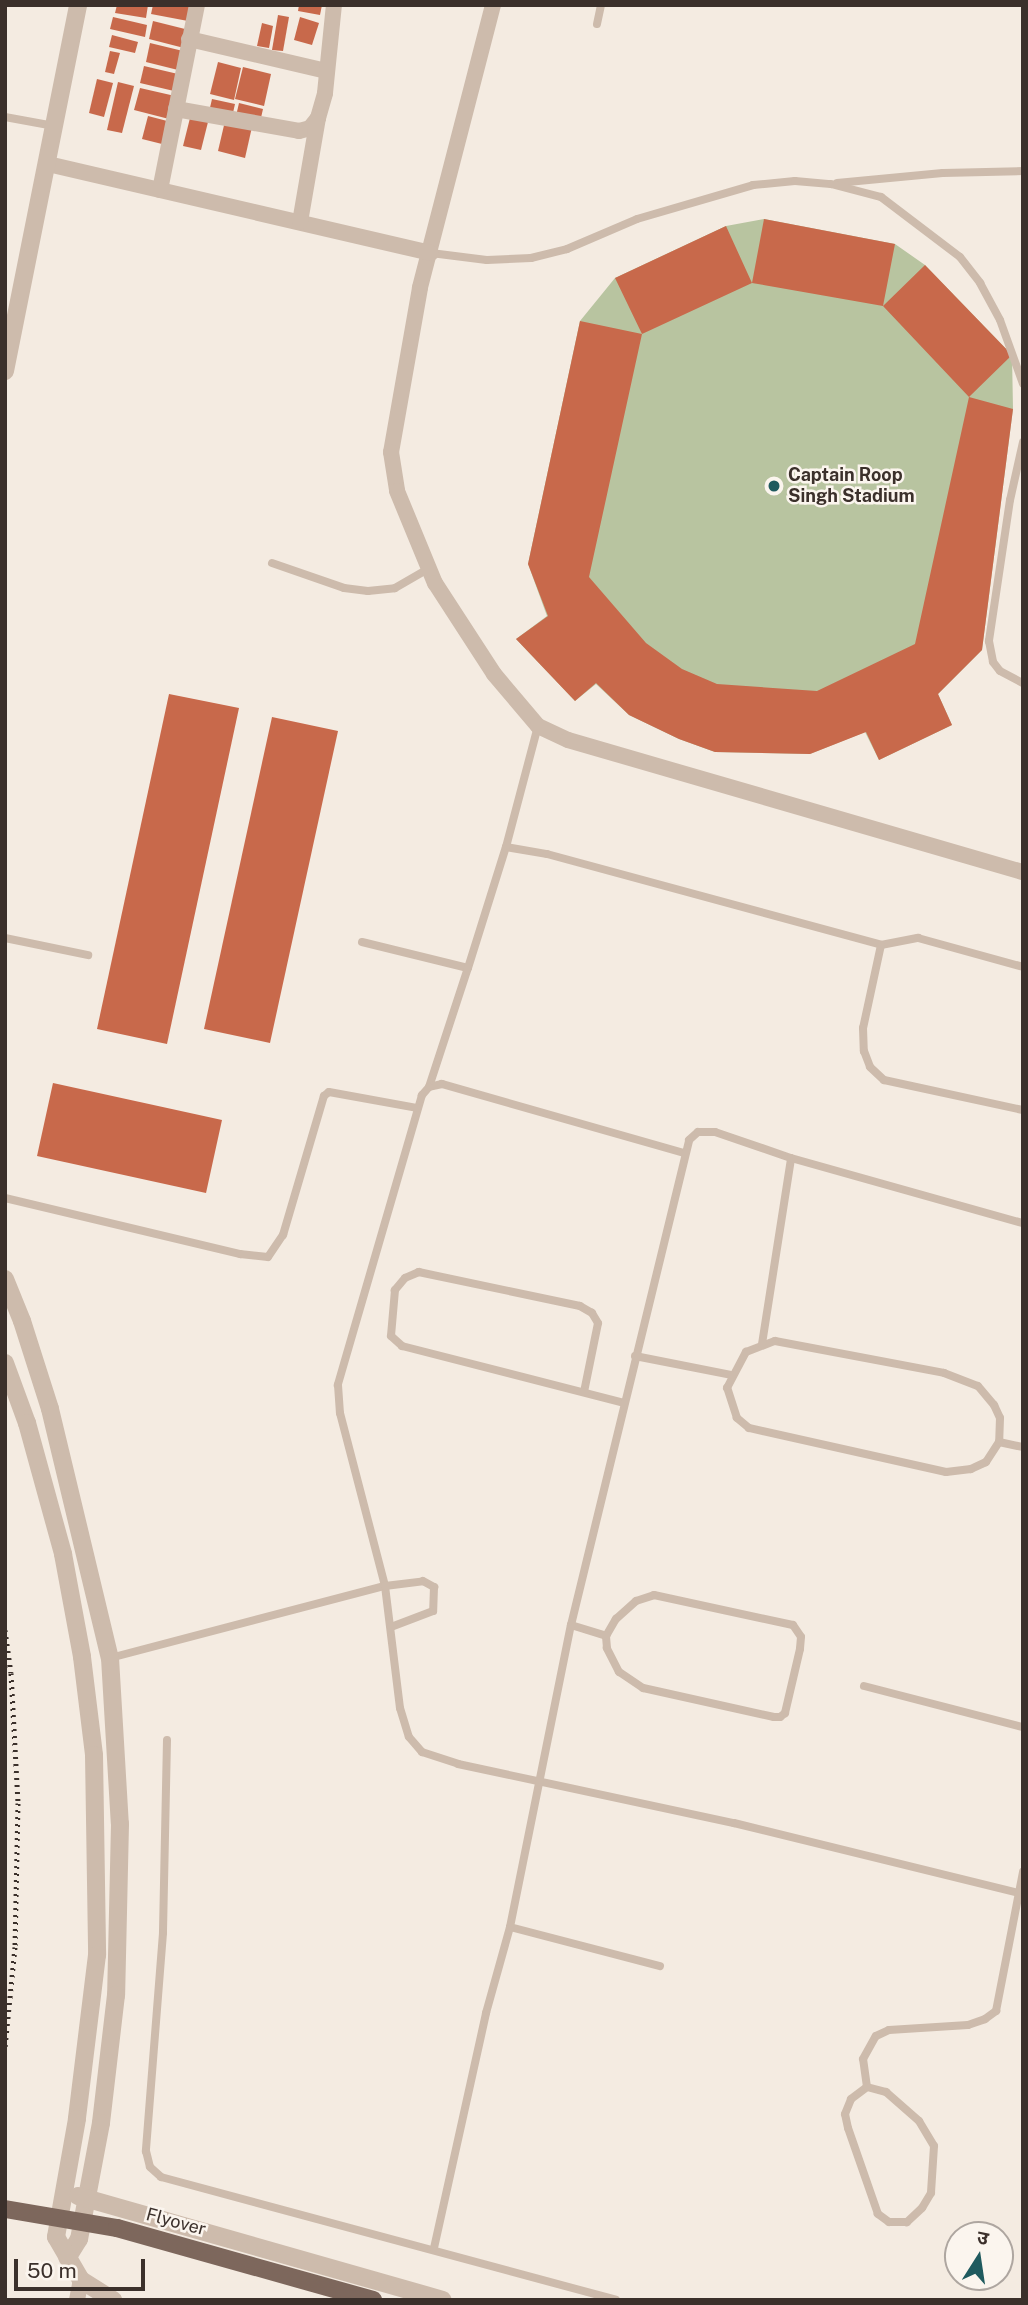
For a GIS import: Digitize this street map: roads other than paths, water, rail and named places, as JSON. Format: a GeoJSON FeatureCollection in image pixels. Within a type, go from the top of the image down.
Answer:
{"type":"FeatureCollection","features":[{"type":"Feature","properties":{"kind":"main road","name":"Flyover"},"geometry":{"type":"LineString","coordinates":[[5,2209],[117,2228],[373,2300]]}},
{"type":"Feature","properties":{"kind":"street"},"geometry":{"type":"LineString","coordinates":[[5,371],[78,5]]}},
{"type":"Feature","properties":{"kind":"street"},"geometry":{"type":"LineString","coordinates":[[160,190],[197,5]]}},
{"type":"Feature","properties":{"kind":"street"},"geometry":{"type":"LineString","coordinates":[[300,222],[318,118],[325,93],[334,5]]}},
{"type":"Feature","properties":{"kind":"street"},"geometry":{"type":"LineString","coordinates":[[493,5],[420,288],[391,452],[397,491],[429,568],[494,674],[538,726],[568,740],[1023,872]]}},
{"type":"Feature","properties":{"kind":"street"},"geometry":{"type":"LineString","coordinates":[[189,40],[326,71]]}},
{"type":"Feature","properties":{"kind":"street"},"geometry":{"type":"LineString","coordinates":[[176,109],[299,131],[310,128],[318,118]]}},
{"type":"Feature","properties":{"kind":"street"},"geometry":{"type":"LineString","coordinates":[[48,164],[431,253]]}},
{"type":"Feature","properties":{"kind":"street"},"geometry":{"type":"LineString","coordinates":[[5,1279],[22,1321],[50,1409],[110,1658],[120,1824],[116,1995],[101,2123],[79,2239],[67,2258]]}},
{"type":"Feature","properties":{"kind":"street"},"geometry":{"type":"LineString","coordinates":[[5,1363],[27,1423],[63,1554],[82,1657],[94,1755],[97,1955],[77,2119],[56,2237],[81,2280],[113,2300]]}},
{"type":"Feature","properties":{"kind":"street"},"geometry":{"type":"LineString","coordinates":[[64,2193],[87,2197],[442,2300]]}},
{"type":"Feature","properties":{"kind":"street"},"geometry":{"type":"LineString","coordinates":[[78,2300],[81,2280]]}},
{"type":"Feature","properties":{"kind":"lane"},"geometry":{"type":"LineString","coordinates":[[597,24],[601,5]]}},
{"type":"Feature","properties":{"kind":"lane"},"geometry":{"type":"LineString","coordinates":[[5,117],[54,126]]}},
{"type":"Feature","properties":{"kind":"lane"},"geometry":{"type":"LineString","coordinates":[[831,184],[943,173],[1023,171]]}},
{"type":"Feature","properties":{"kind":"lane"},"geometry":{"type":"LineString","coordinates":[[431,253],[486,260],[531,258],[567,249],[637,219],[753,185],[795,181],[831,184],[881,197],[960,257],[980,283],[1000,320],[1023,384]]}},
{"type":"Feature","properties":{"kind":"lane"},"geometry":{"type":"LineString","coordinates":[[1023,442],[1010,500],[989,641],[993,662],[1000,671],[1023,683]]}},
{"type":"Feature","properties":{"kind":"lane"},"geometry":{"type":"LineString","coordinates":[[272,563],[344,588],[368,590],[395,588],[429,568]]}},
{"type":"Feature","properties":{"kind":"lane"},"geometry":{"type":"LineString","coordinates":[[538,726],[506,846],[468,968],[429,1087],[417,1108],[338,1385],[340,1413],[386,1586],[400,1708],[409,1737],[422,1752],[458,1764],[734,1823],[1018,1893]]}},
{"type":"Feature","properties":{"kind":"lane"},"geometry":{"type":"LineString","coordinates":[[506,846],[547,854],[881,945],[918,938],[928,939],[1023,967]]}},
{"type":"Feature","properties":{"kind":"lane"},"geometry":{"type":"LineString","coordinates":[[5,937],[88,955]]}},
{"type":"Feature","properties":{"kind":"lane"},"geometry":{"type":"LineString","coordinates":[[362,942],[468,968]]}},
{"type":"Feature","properties":{"kind":"lane"},"geometry":{"type":"LineString","coordinates":[[881,945],[863,1028],[864,1051],[870,1067],[884,1080],[1023,1110]]}},
{"type":"Feature","properties":{"kind":"lane"},"geometry":{"type":"LineString","coordinates":[[429,1087],[442,1084],[684,1153]]}},
{"type":"Feature","properties":{"kind":"lane"},"geometry":{"type":"LineString","coordinates":[[5,1198],[240,1254],[268,1257],[282,1235],[324,1096],[329,1092],[417,1108]]}},
{"type":"Feature","properties":{"kind":"lane"},"geometry":{"type":"LineString","coordinates":[[434,2248],[486,2013],[510,1927],[571,1625],[684,1153],[690,1140],[698,1132],[715,1132],[791,1158],[1023,1223]]}},
{"type":"Feature","properties":{"kind":"lane"},"geometry":{"type":"LineString","coordinates":[[762,1344],[791,1158]]}},
{"type":"Feature","properties":{"kind":"lane"},"geometry":{"type":"LineString","coordinates":[[584,1392],[598,1323],[592,1312],[580,1306],[419,1272],[405,1278],[395,1290],[391,1336],[402,1346],[624,1403]]}},
{"type":"Feature","properties":{"kind":"lane"},"geometry":{"type":"LineString","coordinates":[[775,1341],[944,1373],[978,1386],[994,1405],[1000,1418],[999,1441],[986,1462],[971,1469],[946,1472],[765,1433],[749,1428],[737,1418],[727,1388],[732,1375],[746,1352],[775,1341]]}},
{"type":"Feature","properties":{"kind":"lane"},"geometry":{"type":"LineString","coordinates":[[635,1356],[732,1375]]}},
{"type":"Feature","properties":{"kind":"lane"},"geometry":{"type":"LineString","coordinates":[[999,1441],[1023,1447]]}},
{"type":"Feature","properties":{"kind":"lane"},"geometry":{"type":"LineString","coordinates":[[110,1658],[386,1586],[423,1581],[434,1587],[433,1611],[391,1627]]}},
{"type":"Feature","properties":{"kind":"lane"},"geometry":{"type":"LineString","coordinates":[[654,1595],[793,1625],[801,1637],[785,1713],[774,1717],[643,1688],[619,1672],[607,1648],[606,1636],[616,1619],[636,1601],[654,1595]]}},
{"type":"Feature","properties":{"kind":"lane"},"geometry":{"type":"LineString","coordinates":[[571,1625],[606,1636]]}},
{"type":"Feature","properties":{"kind":"lane"},"geometry":{"type":"LineString","coordinates":[[864,1686],[1023,1727]]}},
{"type":"Feature","properties":{"kind":"lane"},"geometry":{"type":"LineString","coordinates":[[167,1740],[163,1933],[146,2151],[150,2167],[161,2177],[434,2248],[616,2300]]}},
{"type":"Feature","properties":{"kind":"lane"},"geometry":{"type":"LineString","coordinates":[[867,2087],[863,2059],[876,2036],[889,2030],[968,2025],[985,2019],[996,2011],[1019,1916],[1018,1893],[1023,1872]]}},
{"type":"Feature","properties":{"kind":"lane"},"geometry":{"type":"LineString","coordinates":[[510,1927],[660,1966]]}},
{"type":"Feature","properties":{"kind":"lane"},"geometry":{"type":"LineString","coordinates":[[867,2087],[886,2092],[911,2114],[934,2146],[930,2193],[922,2208],[908,2222],[889,2222],[878,2214],[848,2128],[845,2114],[851,2099],[867,2087]]}},
{"type":"Feature","properties":{"kind":"railway"},"geometry":{"type":"LineString","coordinates":[[5,1630],[11,1673],[18,1803],[15,1947],[5,2048]]}},
{"type":"Feature","properties":{"kind":"place","name":"Captain Roop Singh Stadium"},"geometry":{"type":"Point","coordinates":[774,486]}}]}
